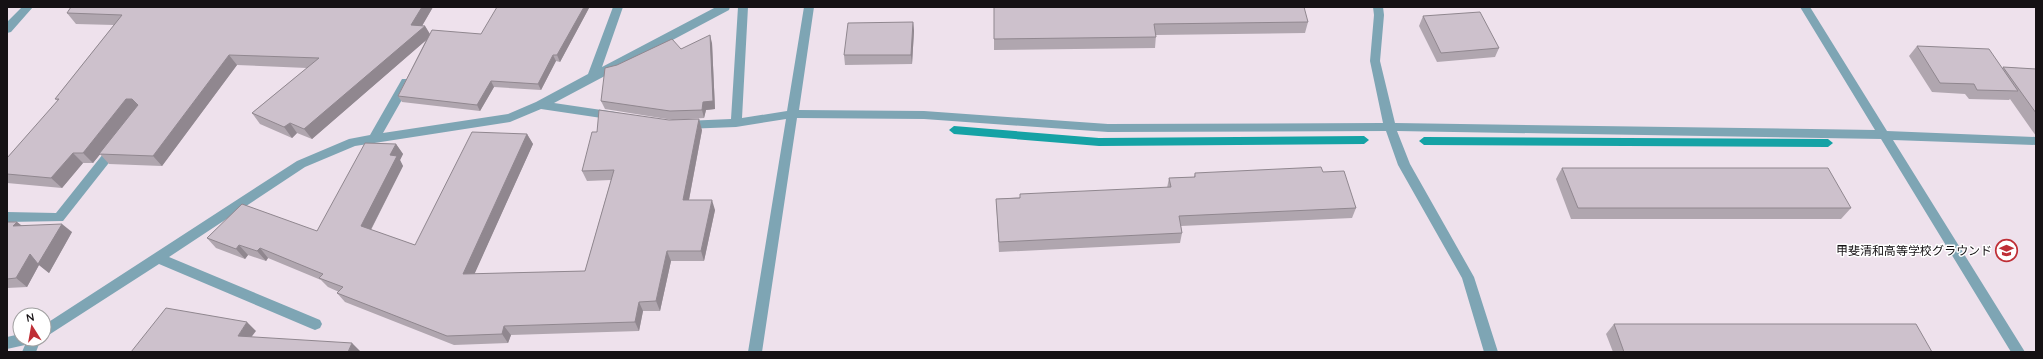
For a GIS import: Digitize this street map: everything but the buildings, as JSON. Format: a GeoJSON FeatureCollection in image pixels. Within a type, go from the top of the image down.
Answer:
{"type":"FeatureCollection","features":[{"type":"Feature","properties":{"kind":"street"},"geometry":{"type":"LineString","coordinates":[[7,29],[28,7]]}},
{"type":"Feature","properties":{"kind":"street"},"geometry":{"type":"LineString","coordinates":[[593,77],[618,7]]}},
{"type":"Feature","properties":{"kind":"street"},"geometry":{"type":"LineString","coordinates":[[52,327],[301,164],[353,142],[510,118],[540,105],[725,7]]}},
{"type":"Feature","properties":{"kind":"street"},"geometry":{"type":"LineString","coordinates":[[736,123],[743,7]]}},
{"type":"Feature","properties":{"kind":"street"},"geometry":{"type":"LineString","coordinates":[[755,352],[809,7]]}},
{"type":"Feature","properties":{"kind":"street"},"geometry":{"type":"LineString","coordinates":[[1378,7],[1379,15],[1375,61],[1390,127],[1404,165],[1468,277],[1491,352]]}},
{"type":"Feature","properties":{"kind":"street"},"geometry":{"type":"LineString","coordinates":[[1805,7],[2018,352]]}},
{"type":"Feature","properties":{"kind":"street"},"geometry":{"type":"LineString","coordinates":[[374,139],[412,70]]}},
{"type":"Feature","properties":{"kind":"street"},"geometry":{"type":"LineString","coordinates":[[540,105],[626,118]]}},
{"type":"Feature","properties":{"kind":"street"},"geometry":{"type":"LineString","coordinates":[[673,125],[736,123],[792,114],[952,116],[1108,128],[1390,127],[1884,135],[2036,141]]}},
{"type":"Feature","properties":{"kind":"street"},"geometry":{"type":"LineString","coordinates":[[7,217],[60,218],[121,139]]}},
{"type":"Feature","properties":{"kind":"street"},"geometry":{"type":"LineString","coordinates":[[158,258],[315,324]]}},
{"type":"Feature","properties":{"kind":"waterway"},"geometry":{"type":"LineString","coordinates":[[954,130],[1099,142],[1364,140]]}},
{"type":"Feature","properties":{"kind":"waterway"},"geometry":{"type":"LineString","coordinates":[[1424,141],[1828,143]]}},
{"type":"Feature","properties":{"kind":"place","name":"甲斐清和高等学校グラウンド"},"geometry":{"type":"Point","coordinates":[2007,250]}}]}
